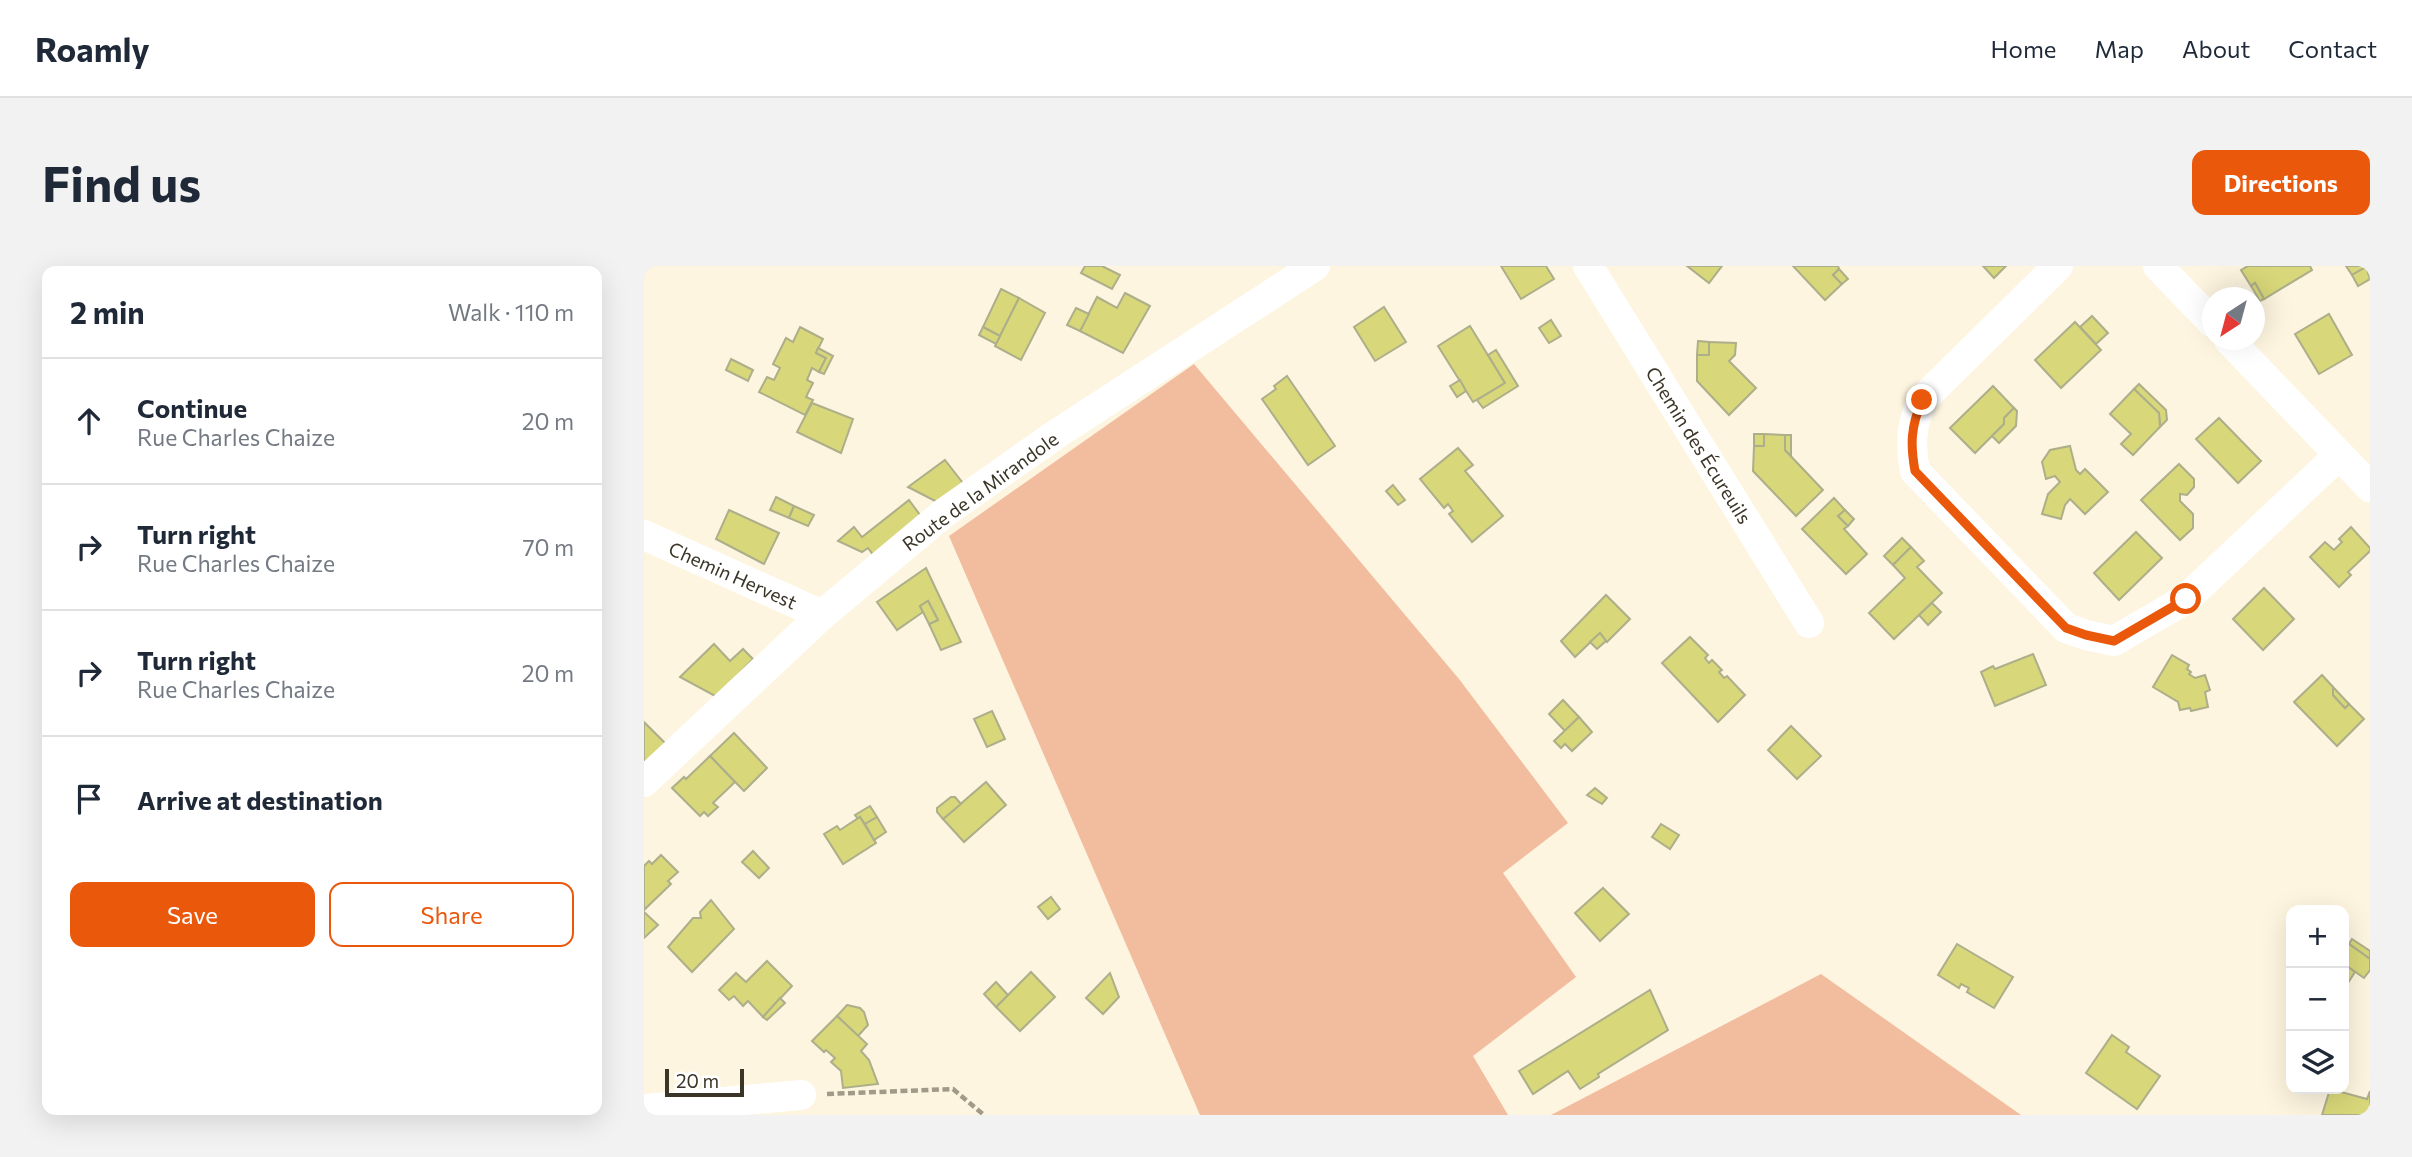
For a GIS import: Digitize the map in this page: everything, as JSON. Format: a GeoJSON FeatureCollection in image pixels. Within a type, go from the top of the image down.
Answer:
{"type":"FeatureCollection","features":[{"type":"Feature","properties":{"kind":"street","name":"Route de la Mirandole"},"geometry":{"type":"LineString","coordinates":[[644,782],[822,615],[944,513],[1055,435],[1315,266]]}},
{"type":"Feature","properties":{"kind":"street","name":"Chemin des Écureuils"},"geometry":{"type":"LineString","coordinates":[[1588,266],[1809,623]]}},
{"type":"Feature","properties":{"kind":"street"},"geometry":{"type":"LineString","coordinates":[[2058,266],[1922,400],[1913,422],[1911,449],[1915,471],[2066,628],[2114,641],[2186,599],[2339,455]]}},
{"type":"Feature","properties":{"kind":"street"},"geometry":{"type":"LineString","coordinates":[[2158,266],[2202,312]]}},
{"type":"Feature","properties":{"kind":"street"},"geometry":{"type":"LineString","coordinates":[[2239,350],[2370,487]]}},
{"type":"Feature","properties":{"kind":"street","name":"Chemin Hervest"},"geometry":{"type":"LineString","coordinates":[[644,535],[822,615]]}},
{"type":"Feature","properties":{"kind":"street"},"geometry":{"type":"LineString","coordinates":[[644,1109],[801,1096]]}},
{"type":"Feature","properties":{"kind":"path"},"geometry":{"type":"LineString","coordinates":[[801,1096],[953,1089],[984,1115]]}},
{"type":"Feature","properties":{"kind":"shaded area"},"geometry":{"type":"Polygon","coordinates":[[[1194,364],[1459,679],[1568,823],[1503,873],[1576,977],[1473,1056],[1508,1115],[1200,1115],[949,536],[1194,364]]]}},
{"type":"Feature","properties":{"kind":"shaded area"},"geometry":{"type":"Polygon","coordinates":[[[1821,974],[2021,1115],[1551,1115],[1821,974]]]}},
{"type":"Feature","properties":{"kind":"building"},"geometry":{"type":"Polygon","coordinates":[[[1085,266],[1102,266],[1120,275],[1112,289],[1081,273],[1085,266]]]}},
{"type":"Feature","properties":{"kind":"building"},"geometry":{"type":"Polygon","coordinates":[[[1501,266],[1546,266],[1554,279],[1521,299],[1501,266]]]}},
{"type":"Feature","properties":{"kind":"building"},"geometry":{"type":"Polygon","coordinates":[[[1687,266],[1722,266],[1709,283],[1687,266]]]}},
{"type":"Feature","properties":{"kind":"building"},"geometry":{"type":"Polygon","coordinates":[[[1793,266],[1838,266],[1839,269],[1833,275],[1842,284],[1825,300],[1793,266]]]}},
{"type":"Feature","properties":{"kind":"building"},"geometry":{"type":"Polygon","coordinates":[[[1983,266],[2006,266],[1994,278],[1983,266]]]}},
{"type":"Feature","properties":{"kind":"building"},"geometry":{"type":"Polygon","coordinates":[[[2248,266],[2310,266],[2312,270],[2265,298],[2265,287],[2257,287],[2255,283],[2251,286],[2241,270],[2248,266]]]}},
{"type":"Feature","properties":{"kind":"building"},"geometry":{"type":"Polygon","coordinates":[[[2346,266],[2365,266],[2366,267],[2352,275],[2346,266]]]}},
{"type":"Feature","properties":{"kind":"building"},"geometry":{"type":"Polygon","coordinates":[[[2366,267],[2370,279],[2358,286],[2352,275],[2366,267]]]}},
{"type":"Feature","properties":{"kind":"building"},"geometry":{"type":"Polygon","coordinates":[[[1839,269],[1848,279],[1842,284],[1833,275],[1839,269]]]}},
{"type":"Feature","properties":{"kind":"building"},"geometry":{"type":"Polygon","coordinates":[[[1001,289],[1019,298],[1000,336],[983,327],[1001,289]]]}},
{"type":"Feature","properties":{"kind":"building"},"geometry":{"type":"Polygon","coordinates":[[[1125,293],[1150,306],[1123,353],[1080,331],[1097,297],[1117,308],[1125,293]]]}},
{"type":"Feature","properties":{"kind":"building"},"geometry":{"type":"Polygon","coordinates":[[[1019,298],[1045,313],[1021,360],[995,346],[1019,298]]]}},
{"type":"Feature","properties":{"kind":"building"},"geometry":{"type":"Polygon","coordinates":[[[1384,307],[1406,342],[1375,361],[1354,327],[1384,307]]]}},
{"type":"Feature","properties":{"kind":"building"},"geometry":{"type":"Polygon","coordinates":[[[1076,308],[1089,314],[1080,331],[1067,325],[1076,308]]]}},
{"type":"Feature","properties":{"kind":"building"},"geometry":{"type":"Polygon","coordinates":[[[2329,314],[2352,355],[2319,374],[2295,334],[2329,314]]]}},
{"type":"Feature","properties":{"kind":"building"},"geometry":{"type":"Polygon","coordinates":[[[2092,316],[2108,333],[2096,344],[2080,327],[2092,316]]]}},
{"type":"Feature","properties":{"kind":"building"},"geometry":{"type":"Polygon","coordinates":[[[1551,320],[1561,336],[1549,343],[1539,328],[1551,320]]]}},
{"type":"Feature","properties":{"kind":"building"},"geometry":{"type":"Polygon","coordinates":[[[2075,322],[2101,350],[2061,388],[2035,360],[2075,322]]]}},
{"type":"Feature","properties":{"kind":"building"},"geometry":{"type":"Polygon","coordinates":[[[1470,326],[1505,383],[1473,402],[1438,346],[1470,326]]]}},
{"type":"Feature","properties":{"kind":"building"},"geometry":{"type":"Polygon","coordinates":[[[800,327],[823,339],[816,353],[826,358],[819,372],[812,368],[807,380],[813,383],[806,397],[813,400],[805,415],[759,392],[767,377],[774,380],[780,368],[773,364],[786,338],[793,342],[800,327]]]}},
{"type":"Feature","properties":{"kind":"building"},"geometry":{"type":"Polygon","coordinates":[[[983,327],[1000,336],[996,344],[979,335],[983,327]]]}},
{"type":"Feature","properties":{"kind":"building"},"geometry":{"type":"Polygon","coordinates":[[[1698,341],[1709,342],[1709,355],[1697,355],[1698,341]]]}},
{"type":"Feature","properties":{"kind":"building"},"geometry":{"type":"Polygon","coordinates":[[[1709,342],[1736,343],[1735,355],[1729,361],[1756,388],[1729,415],[1697,381],[1697,355],[1709,355],[1709,342]]]}},
{"type":"Feature","properties":{"kind":"building"},"geometry":{"type":"Polygon","coordinates":[[[818,348],[833,356],[824,374],[819,372],[826,358],[816,353],[818,348]]]}},
{"type":"Feature","properties":{"kind":"building"},"geometry":{"type":"Polygon","coordinates":[[[1496,350],[1518,386],[1483,408],[1477,400],[1505,383],[1488,355],[1496,350]]]}},
{"type":"Feature","properties":{"kind":"building"},"geometry":{"type":"Polygon","coordinates":[[[731,359],[753,370],[748,381],[726,370],[731,359]]]}},
{"type":"Feature","properties":{"kind":"building"},"geometry":{"type":"Polygon","coordinates":[[[1287,376],[1335,446],[1308,465],[1262,399],[1276,389],[1274,386],[1287,376]]]}},
{"type":"Feature","properties":{"kind":"building"},"geometry":{"type":"Polygon","coordinates":[[[1460,380],[1466,391],[1457,397],[1450,386],[1460,380]]]}},
{"type":"Feature","properties":{"kind":"building"},"geometry":{"type":"Polygon","coordinates":[[[2139,384],[2166,410],[2167,420],[2160,427],[2159,413],[2134,389],[2139,384]]]}},
{"type":"Feature","properties":{"kind":"building"},"geometry":{"type":"Polygon","coordinates":[[[1993,386],[2014,408],[2004,418],[2004,424],[1975,453],[1950,428],[1993,386]]]}},
{"type":"Feature","properties":{"kind":"building"},"geometry":{"type":"Polygon","coordinates":[[[2134,389],[2159,413],[2160,427],[2133,455],[2121,444],[2131,434],[2110,414],[2134,389]]]}},
{"type":"Feature","properties":{"kind":"building"},"geometry":{"type":"Polygon","coordinates":[[[812,403],[853,419],[841,453],[797,432],[812,403]]]}},
{"type":"Feature","properties":{"kind":"building"},"geometry":{"type":"Polygon","coordinates":[[[2014,408],[2017,411],[2016,426],[1999,443],[1992,436],[2014,408]]]}},
{"type":"Feature","properties":{"kind":"building"},"geometry":{"type":"Polygon","coordinates":[[[2219,418],[2261,461],[2238,483],[2196,439],[2219,418]]]}},
{"type":"Feature","properties":{"kind":"building"},"geometry":{"type":"Polygon","coordinates":[[[1754,434],[1764,434],[1764,446],[1754,446],[1754,434]]]}},
{"type":"Feature","properties":{"kind":"building"},"geometry":{"type":"Polygon","coordinates":[[[1764,434],[1785,435],[1785,450],[1823,490],[1796,516],[1753,471],[1754,446],[1764,446],[1764,434]]]}},
{"type":"Feature","properties":{"kind":"building"},"geometry":{"type":"Polygon","coordinates":[[[1785,435],[1791,435],[1791,456],[1785,450],[1785,435]]]}},
{"type":"Feature","properties":{"kind":"building"},"geometry":{"type":"Polygon","coordinates":[[[2070,446],[2076,470],[2080,474],[2085,469],[2108,492],[2085,514],[2070,499],[2061,519],[2042,514],[2048,494],[2060,482],[2055,476],[2046,479],[2042,462],[2050,450],[2070,446]]]}},
{"type":"Feature","properties":{"kind":"building"},"geometry":{"type":"Polygon","coordinates":[[[1458,448],[1473,465],[1465,471],[1503,516],[1472,542],[1449,514],[1453,511],[1448,504],[1444,508],[1420,479],[1458,448]]]}},
{"type":"Feature","properties":{"kind":"building"},"geometry":{"type":"Polygon","coordinates":[[[945,460],[966,487],[943,505],[908,487],[945,460]]]}},
{"type":"Feature","properties":{"kind":"building"},"geometry":{"type":"Polygon","coordinates":[[[2179,464],[2194,479],[2194,487],[2187,495],[2180,494],[2180,501],[2193,514],[2193,528],[2180,540],[2141,500],[2179,464]]]}},
{"type":"Feature","properties":{"kind":"building"},"geometry":{"type":"Polygon","coordinates":[[[1393,485],[1405,500],[1398,505],[1386,491],[1393,485]]]}},
{"type":"Feature","properties":{"kind":"building"},"geometry":{"type":"Polygon","coordinates":[[[776,497],[794,506],[789,518],[770,510],[776,497]]]}},
{"type":"Feature","properties":{"kind":"building"},"geometry":{"type":"Polygon","coordinates":[[[1834,498],[1845,510],[1838,516],[1848,526],[1844,529],[1867,554],[1846,574],[1802,529],[1834,498]]]}},
{"type":"Feature","properties":{"kind":"building"},"geometry":{"type":"Polygon","coordinates":[[[909,500],[923,519],[874,556],[868,548],[862,552],[838,541],[854,527],[862,537],[909,500]]]}},
{"type":"Feature","properties":{"kind":"building"},"geometry":{"type":"Polygon","coordinates":[[[794,506],[814,515],[808,526],[789,518],[794,506]]]}},
{"type":"Feature","properties":{"kind":"building"},"geometry":{"type":"Polygon","coordinates":[[[729,510],[779,533],[764,564],[716,539],[729,510]]]}},
{"type":"Feature","properties":{"kind":"building"},"geometry":{"type":"Polygon","coordinates":[[[1845,510],[1854,519],[1848,526],[1838,516],[1845,510]]]}},
{"type":"Feature","properties":{"kind":"building"},"geometry":{"type":"Polygon","coordinates":[[[2351,527],[2370,551],[2348,572],[2351,575],[2339,587],[2310,557],[2325,542],[2334,550],[2342,542],[2339,539],[2351,527]]]}},
{"type":"Feature","properties":{"kind":"building"},"geometry":{"type":"Polygon","coordinates":[[[2136,532],[2162,558],[2119,600],[2094,573],[2136,532]]]}},
{"type":"Feature","properties":{"kind":"building"},"geometry":{"type":"Polygon","coordinates":[[[1902,538],[1911,547],[1893,565],[1884,556],[1902,538]]]}},
{"type":"Feature","properties":{"kind":"building"},"geometry":{"type":"Polygon","coordinates":[[[1911,547],[1924,561],[1917,567],[1942,593],[1894,639],[1869,613],[1905,578],[1893,565],[1911,547]]]}},
{"type":"Feature","properties":{"kind":"building"},"geometry":{"type":"Polygon","coordinates":[[[926,568],[961,642],[941,650],[929,624],[938,620],[928,601],[920,606],[923,612],[897,630],[877,602],[926,568]]]}},
{"type":"Feature","properties":{"kind":"building"},"geometry":{"type":"Polygon","coordinates":[[[2264,588],[2294,619],[2263,650],[2233,619],[2264,588]]]}},
{"type":"Feature","properties":{"kind":"building"},"geometry":{"type":"Polygon","coordinates":[[[1606,595],[1630,619],[1607,642],[1600,633],[1575,657],[1561,641],[1606,595]]]}},
{"type":"Feature","properties":{"kind":"building"},"geometry":{"type":"Polygon","coordinates":[[[928,601],[938,620],[929,624],[920,606],[928,601]]]}},
{"type":"Feature","properties":{"kind":"building"},"geometry":{"type":"Polygon","coordinates":[[[1932,603],[1941,612],[1928,625],[1919,615],[1932,603]]]}},
{"type":"Feature","properties":{"kind":"building"},"geometry":{"type":"Polygon","coordinates":[[[1600,633],[1606,641],[1597,649],[1590,642],[1600,633]]]}},
{"type":"Feature","properties":{"kind":"building"},"geometry":{"type":"Polygon","coordinates":[[[1690,637],[1708,655],[1705,658],[1709,663],[1712,660],[1722,670],[1719,672],[1724,678],[1727,676],[1745,695],[1718,722],[1662,663],[1690,637]]]}},
{"type":"Feature","properties":{"kind":"building"},"geometry":{"type":"Polygon","coordinates":[[[714,644],[730,661],[743,649],[753,659],[717,697],[680,677],[714,644]]]}},
{"type":"Feature","properties":{"kind":"building"},"geometry":{"type":"Polygon","coordinates":[[[2033,654],[2046,685],[1995,706],[1981,672],[2033,654]]]}},
{"type":"Feature","properties":{"kind":"building"},"geometry":{"type":"Polygon","coordinates":[[[2172,655],[2189,665],[2189,674],[2195,678],[2205,675],[2210,690],[2205,692],[2208,707],[2191,711],[2190,708],[2180,710],[2178,702],[2153,687],[2172,655]]]}},
{"type":"Feature","properties":{"kind":"building"},"geometry":{"type":"Polygon","coordinates":[[[2322,675],[2333,687],[2333,695],[2345,708],[2349,704],[2364,719],[2337,746],[2294,702],[2322,675]]]}},
{"type":"Feature","properties":{"kind":"building"},"geometry":{"type":"Polygon","coordinates":[[[2333,687],[2349,704],[2345,708],[2333,695],[2333,687]]]}},
{"type":"Feature","properties":{"kind":"building"},"geometry":{"type":"Polygon","coordinates":[[[1563,700],[1579,717],[1565,731],[1549,714],[1563,700]]]}},
{"type":"Feature","properties":{"kind":"building"},"geometry":{"type":"Polygon","coordinates":[[[992,711],[1005,739],[987,747],[974,719],[992,711]]]}},
{"type":"Feature","properties":{"kind":"building"},"geometry":{"type":"Polygon","coordinates":[[[1579,717],[1592,732],[1572,751],[1565,744],[1561,748],[1554,741],[1579,717]]]}},
{"type":"Feature","properties":{"kind":"building"},"geometry":{"type":"Polygon","coordinates":[[[644,722],[666,744],[644,764],[644,722]]]}},
{"type":"Feature","properties":{"kind":"building"},"geometry":{"type":"Polygon","coordinates":[[[1791,726],[1821,756],[1797,779],[1768,750],[1791,726]]]}},
{"type":"Feature","properties":{"kind":"building"},"geometry":{"type":"Polygon","coordinates":[[[734,733],[767,768],[744,791],[710,756],[734,733]]]}},
{"type":"Feature","properties":{"kind":"building"},"geometry":{"type":"Polygon","coordinates":[[[710,756],[735,782],[713,803],[718,807],[708,816],[704,812],[700,816],[672,788],[684,777],[686,779],[710,756]]]}},
{"type":"Feature","properties":{"kind":"building"},"geometry":{"type":"Polygon","coordinates":[[[986,782],[1006,805],[964,842],[943,819],[986,782]]]}},
{"type":"Feature","properties":{"kind":"building"},"geometry":{"type":"Polygon","coordinates":[[[1595,788],[1607,798],[1602,804],[1587,795],[1595,788]]]}},
{"type":"Feature","properties":{"kind":"building"},"geometry":{"type":"Polygon","coordinates":[[[955,797],[961,804],[943,819],[937,808],[955,797]]]}},
{"type":"Feature","properties":{"kind":"building"},"geometry":{"type":"Polygon","coordinates":[[[870,806],[877,817],[865,824],[855,815],[870,806]]]}},
{"type":"Feature","properties":{"kind":"building"},"geometry":{"type":"Polygon","coordinates":[[[860,817],[876,843],[843,864],[824,834],[837,826],[840,830],[860,817]]]}},
{"type":"Feature","properties":{"kind":"building"},"geometry":{"type":"Polygon","coordinates":[[[877,817],[886,832],[874,840],[865,824],[877,817]]]}},
{"type":"Feature","properties":{"kind":"building"},"geometry":{"type":"Polygon","coordinates":[[[1661,824],[1679,835],[1670,849],[1652,837],[1661,824]]]}},
{"type":"Feature","properties":{"kind":"building"},"geometry":{"type":"Polygon","coordinates":[[[753,851],[769,868],[759,878],[742,862],[753,851]]]}},
{"type":"Feature","properties":{"kind":"building"},"geometry":{"type":"Polygon","coordinates":[[[661,855],[678,872],[668,881],[671,884],[644,910],[644,866],[649,861],[652,864],[661,855]]]}},
{"type":"Feature","properties":{"kind":"building"},"geometry":{"type":"Polygon","coordinates":[[[1603,888],[1629,914],[1600,941],[1575,913],[1603,888]]]}},
{"type":"Feature","properties":{"kind":"building"},"geometry":{"type":"Polygon","coordinates":[[[1051,897],[1060,909],[1048,919],[1038,907],[1051,897]]]}},
{"type":"Feature","properties":{"kind":"building"},"geometry":{"type":"Polygon","coordinates":[[[711,900],[734,929],[692,972],[668,947],[693,918],[701,918],[700,912],[711,900]]]}},
{"type":"Feature","properties":{"kind":"building"},"geometry":{"type":"Polygon","coordinates":[[[644,912],[658,925],[644,938],[644,912]]]}},
{"type":"Feature","properties":{"kind":"building"},"geometry":{"type":"Polygon","coordinates":[[[2352,939],[2370,951],[2370,959],[2349,944],[2352,939]]]}},
{"type":"Feature","properties":{"kind":"building"},"geometry":{"type":"Polygon","coordinates":[[[1957,944],[2013,977],[1994,1008],[1967,992],[1969,988],[1961,984],[1959,988],[1938,975],[1957,944]]]}},
{"type":"Feature","properties":{"kind":"building"},"geometry":{"type":"Polygon","coordinates":[[[2349,944],[2370,959],[2370,970],[2364,978],[2349,968],[2349,944]]]}},
{"type":"Feature","properties":{"kind":"building"},"geometry":{"type":"Polygon","coordinates":[[[767,961],[792,986],[763,1017],[748,1001],[743,1006],[734,996],[729,1000],[719,990],[736,973],[746,982],[767,961]]]}},
{"type":"Feature","properties":{"kind":"building"},"geometry":{"type":"Polygon","coordinates":[[[2349,968],[2355,972],[2349,981],[2349,968]]]}},
{"type":"Feature","properties":{"kind":"building"},"geometry":{"type":"Polygon","coordinates":[[[1031,972],[1055,997],[1020,1031],[996,1007],[1031,972]]]}},
{"type":"Feature","properties":{"kind":"building"},"geometry":{"type":"Polygon","coordinates":[[[1110,973],[1119,997],[1103,1014],[1086,998],[1110,973]]]}},
{"type":"Feature","properties":{"kind":"building"},"geometry":{"type":"Polygon","coordinates":[[[996,982],[1008,995],[996,1007],[984,994],[996,982]]]}},
{"type":"Feature","properties":{"kind":"building"},"geometry":{"type":"Polygon","coordinates":[[[1650,990],[1668,1030],[1598,1074],[1599,1077],[1580,1089],[1568,1071],[1533,1094],[1519,1071],[1650,990]]]}},
{"type":"Feature","properties":{"kind":"building"},"geometry":{"type":"Polygon","coordinates":[[[780,998],[785,1003],[767,1020],[763,1017],[780,998]]]}},
{"type":"Feature","properties":{"kind":"building"},"geometry":{"type":"Polygon","coordinates":[[[847,1005],[860,1008],[864,1012],[868,1025],[858,1036],[837,1016],[847,1005]]]}},
{"type":"Feature","properties":{"kind":"building"},"geometry":{"type":"Polygon","coordinates":[[[837,1016],[867,1044],[861,1051],[869,1060],[878,1084],[843,1088],[841,1071],[831,1062],[835,1058],[812,1041],[837,1016]]]}},
{"type":"Feature","properties":{"kind":"building"},"geometry":{"type":"Polygon","coordinates":[[[2112,1035],[2129,1047],[2126,1052],[2160,1076],[2137,1109],[2086,1073],[2112,1035]]]}},
{"type":"Feature","properties":{"kind":"building"},"geometry":{"type":"Polygon","coordinates":[[[2370,1091],[2370,1115],[2322,1115],[2328,1094],[2348,1094],[2367,1099],[2370,1091]]]}},
{"type":"Feature","properties":{"kind":"route"},"geometry":{"type":"LineString","coordinates":[[1922,400],[1913,422],[1911,449],[1915,471],[2066,628],[2114,641],[2186,599]]}}]}
